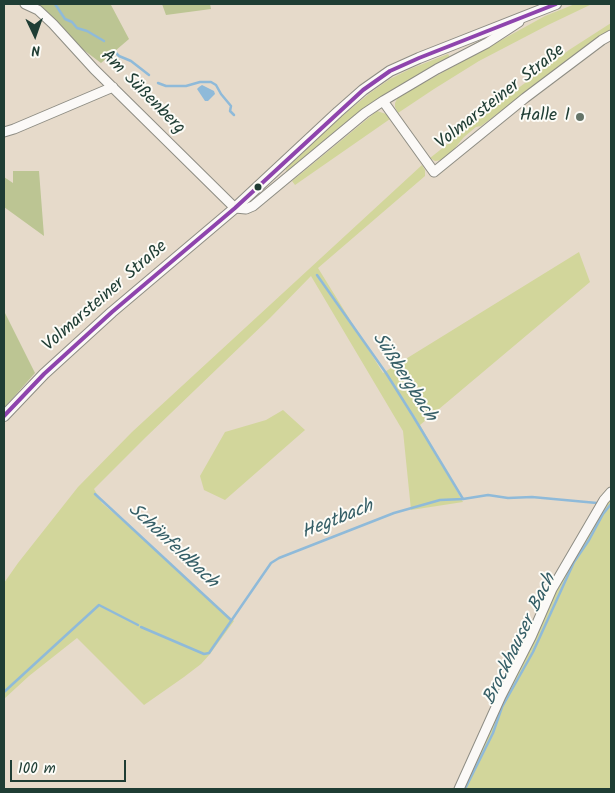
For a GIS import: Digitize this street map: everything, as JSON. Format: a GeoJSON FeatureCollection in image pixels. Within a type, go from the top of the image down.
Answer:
{"type":"FeatureCollection","features":[{"type":"Feature","properties":{"kind":"main road","name":"Volmarsteiner Straße"},"geometry":{"type":"LineString","coordinates":[[4,416],[44,374],[112,312],[235,208],[363,90],[390,71],[419,58],[556,4]]}},
{"type":"Feature","properties":{"kind":"street","name":"Am Süßenberg"},"geometry":{"type":"LineString","coordinates":[[25,4],[38,10],[53,24],[94,69],[235,208]]}},
{"type":"Feature","properties":{"kind":"street","name":"Volmarsteiner Straße"},"geometry":{"type":"LineString","coordinates":[[235,208],[246,209],[253,206],[365,113],[383,101],[436,69],[487,43],[529,15]]}},
{"type":"Feature","properties":{"kind":"street","name":"Volmarsteiner Straße"},"geometry":{"type":"LineString","coordinates":[[383,101],[434,172],[525,98],[611,35]]}},
{"type":"Feature","properties":{"kind":"street"},"geometry":{"type":"LineString","coordinates":[[4,132],[113,87]]}},
{"type":"Feature","properties":{"kind":"street"},"geometry":{"type":"LineString","coordinates":[[459,789],[552,589],[604,500],[611,492]]}},
{"type":"Feature","properties":{"kind":"green space"},"geometry":{"type":"Polygon","coordinates":[[[35,4],[111,5],[129,39],[101,63],[77,45],[35,4]]]}},
{"type":"Feature","properties":{"kind":"green space"},"geometry":{"type":"Polygon","coordinates":[[[162,4],[210,4],[211,9],[166,15],[162,4]]]}},
{"type":"Feature","properties":{"kind":"green space"},"geometry":{"type":"Polygon","coordinates":[[[575,4],[592,4],[479,61],[398,113],[395,103],[398,97],[545,16],[575,4]]]}},
{"type":"Feature","properties":{"kind":"green space"},"geometry":{"type":"Polygon","coordinates":[[[611,23],[611,29],[481,126],[476,127],[442,160],[435,161],[430,158],[569,50],[611,23]]]}},
{"type":"Feature","properties":{"kind":"green space"},"geometry":{"type":"Polygon","coordinates":[[[448,54],[450,57],[374,101],[288,172],[285,169],[370,93],[390,79],[410,69],[448,54]]]}},
{"type":"Feature","properties":{"kind":"green space"},"geometry":{"type":"Polygon","coordinates":[[[377,111],[386,114],[390,119],[295,185],[292,181],[377,111]]]}},
{"type":"Feature","properties":{"kind":"green space"},"geometry":{"type":"Polygon","coordinates":[[[422,165],[425,170],[425,176],[318,268],[383,373],[579,252],[590,282],[420,425],[463,502],[411,510],[403,431],[311,276],[94,489],[102,503],[234,621],[201,664],[144,705],[77,638],[29,676],[4,699],[4,583],[18,563],[78,487],[132,432],[422,165]]]}},
{"type":"Feature","properties":{"kind":"green space"},"geometry":{"type":"Polygon","coordinates":[[[13,171],[39,171],[44,236],[4,207],[4,177],[13,183],[13,171]]]}},
{"type":"Feature","properties":{"kind":"green space"},"geometry":{"type":"Polygon","coordinates":[[[4,311],[35,373],[4,408],[4,311]]]}},
{"type":"Feature","properties":{"kind":"green space"},"geometry":{"type":"Polygon","coordinates":[[[283,410],[305,430],[225,500],[204,490],[200,476],[225,432],[266,420],[283,410]]]}},
{"type":"Feature","properties":{"kind":"green space"},"geometry":{"type":"Polygon","coordinates":[[[611,492],[611,789],[459,789],[552,589],[611,492]]]}},
{"type":"Feature","properties":{"kind":"water"},"geometry":{"type":"Polygon","coordinates":[[[202,85],[214,91],[215,94],[208,101],[205,101],[197,89],[202,85]]]}},
{"type":"Feature","properties":{"kind":"waterway"},"geometry":{"type":"LineString","coordinates":[[55,4],[65,19],[72,22],[77,28],[87,31],[104,41]]}},
{"type":"Feature","properties":{"kind":"waterway"},"geometry":{"type":"LineString","coordinates":[[115,52],[119,56],[131,61],[149,75]]}},
{"type":"Feature","properties":{"kind":"waterway","name":"Süßbergbach"},"geometry":{"type":"LineString","coordinates":[[158,83],[166,86],[186,86],[200,82],[211,82],[216,85],[231,106],[230,111],[234,115]]}},
{"type":"Feature","properties":{"kind":"waterway","name":"Süßbergbach"},"geometry":{"type":"LineString","coordinates":[[317,275],[386,373],[463,499]]}},
{"type":"Feature","properties":{"kind":"waterway","name":"Schönfeldbach"},"geometry":{"type":"LineString","coordinates":[[95,494],[231,620]]}},
{"type":"Feature","properties":{"kind":"waterway","name":"Hegtbach"},"geometry":{"type":"LineString","coordinates":[[141,627],[204,654],[209,653],[271,563],[279,558],[394,513],[440,500],[488,495],[508,498],[532,497],[597,503]]}},
{"type":"Feature","properties":{"kind":"waterway","name":"Brockhauser Bach"},"geometry":{"type":"LineString","coordinates":[[465,789],[493,733],[502,707],[533,652],[574,562],[611,504]]}},
{"type":"Feature","properties":{"kind":"waterway","name":"Hegtbach"},"geometry":{"type":"LineString","coordinates":[[4,692],[99,605],[138,625]]}},
{"type":"Feature","properties":{"kind":"transit line"},"geometry":{"type":"LineString","coordinates":[[4,416],[44,374],[112,312],[235,208],[363,90],[390,71],[419,58],[556,4]]}},
{"type":"Feature","properties":{"kind":"place","name":"Halle I"},"geometry":{"type":"Point","coordinates":[580,117]}}]}
